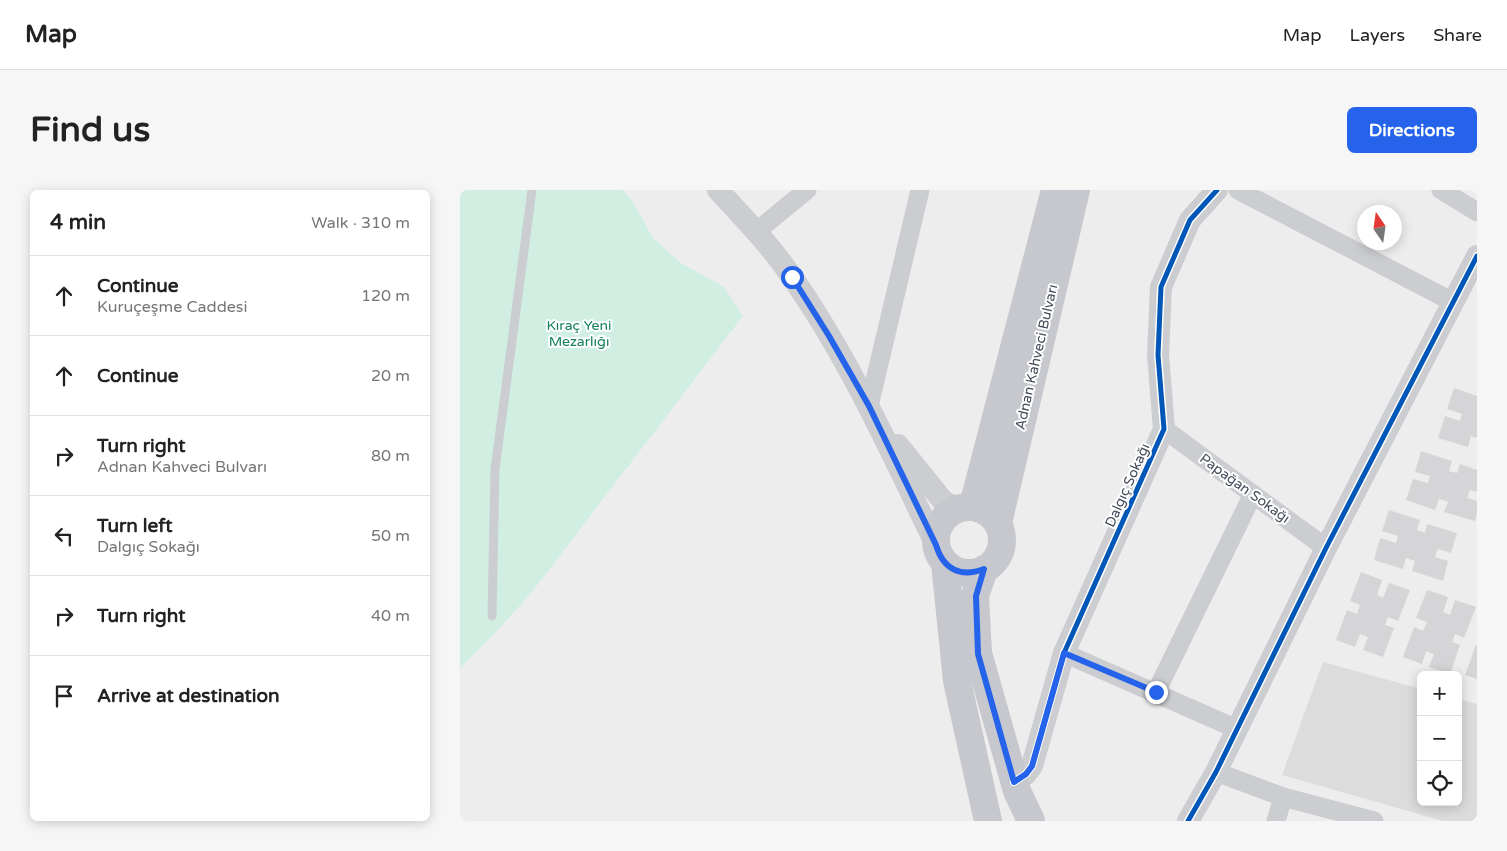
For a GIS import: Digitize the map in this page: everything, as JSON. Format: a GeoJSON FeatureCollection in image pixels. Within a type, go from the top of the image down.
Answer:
{"type":"FeatureCollection","features":[{"type":"Feature","properties":{"kind":"main road"},"geometry":{"type":"LineString","coordinates":[[988,821],[957,682],[936,533],[940,523],[948,514],[963,508],[975,498],[1055,190]]}},
{"type":"Feature","properties":{"kind":"main road","name":"Adnan Kahveci Bulvarı"},"geometry":{"type":"LineString","coordinates":[[998,523],[1076,190]]}},
{"type":"Feature","properties":{"kind":"main road"},"geometry":{"type":"LineString","coordinates":[[940,554],[954,570],[974,573],[993,563],[999,554],[1002,538],[998,523],[990,514],[980,509],[963,508]]}},
{"type":"Feature","properties":{"kind":"main road"},"geometry":{"type":"LineString","coordinates":[[984,569],[976,596],[978,654],[1014,782],[1030,821]]}},
{"type":"Feature","properties":{"kind":"main road"},"geometry":{"type":"LineString","coordinates":[[1004,821],[1010,818],[1019,818],[1030,821]]}},
{"type":"Feature","properties":{"kind":"street"},"geometry":{"type":"LineString","coordinates":[[718,190],[757,231],[792,277],[829,336],[869,406],[940,554]]}},
{"type":"Feature","properties":{"kind":"street"},"geometry":{"type":"LineString","coordinates":[[757,231],[807,190]]}},
{"type":"Feature","properties":{"kind":"street"},"geometry":{"type":"LineString","coordinates":[[869,406],[920,190]]}},
{"type":"Feature","properties":{"kind":"street","name":"Dalgıç Sokağı"},"geometry":{"type":"LineString","coordinates":[[1014,782],[1026,774],[1032,766],[1064,653],[1164,429],[1158,355],[1161,287],[1190,220],[1217,190]]}},
{"type":"Feature","properties":{"kind":"street"},"geometry":{"type":"LineString","coordinates":[[1238,190],[1453,302]]}},
{"type":"Feature","properties":{"kind":"street"},"geometry":{"type":"LineString","coordinates":[[1440,190],[1477,212]]}},
{"type":"Feature","properties":{"kind":"street"},"geometry":{"type":"LineString","coordinates":[[1188,821],[1216,772],[1326,548],[1477,256]]}},
{"type":"Feature","properties":{"kind":"street"},"geometry":{"type":"LineString","coordinates":[[869,406],[927,483],[943,501],[963,508]]}},
{"type":"Feature","properties":{"kind":"street","name":"Papağan Sokağı"},"geometry":{"type":"LineString","coordinates":[[1164,429],[1326,548]]}},
{"type":"Feature","properties":{"kind":"street"},"geometry":{"type":"LineString","coordinates":[[1156,692],[1253,494]]}},
{"type":"Feature","properties":{"kind":"street"},"geometry":{"type":"LineString","coordinates":[[1064,653],[1237,729]]}},
{"type":"Feature","properties":{"kind":"street"},"geometry":{"type":"LineString","coordinates":[[1216,772],[1283,797],[1374,821]]}},
{"type":"Feature","properties":{"kind":"street"},"geometry":{"type":"LineString","coordinates":[[1276,821],[1283,797]]}},
{"type":"Feature","properties":{"kind":"lane"},"geometry":{"type":"LineString","coordinates":[[492,616],[495,469],[532,190]]}},
{"type":"Feature","properties":{"kind":"shaded area"},"geometry":{"type":"Polygon","coordinates":[[[1323,662],[1417,688],[1417,806],[1462,806],[1462,700],[1477,704],[1477,821],[1443,821],[1282,775],[1323,662]]]}},
{"type":"Feature","properties":{"kind":"green space","name":"Kıraç Yeni Mezarlığı"},"geometry":{"type":"Polygon","coordinates":[[[460,190],[623,190],[633,202],[653,238],[681,263],[724,287],[743,316],[532,592],[460,668],[460,190]]]}},
{"type":"Feature","properties":{"kind":"building"},"geometry":{"type":"Polygon","coordinates":[[[1454,388],[1477,396],[1477,438],[1471,436],[1468,447],[1438,438],[1445,416],[1460,421],[1462,414],[1447,409],[1454,388]]]}},
{"type":"Feature","properties":{"kind":"building"},"geometry":{"type":"Polygon","coordinates":[[[1421,451],[1452,461],[1449,471],[1457,473],[1460,464],[1477,470],[1477,492],[1470,490],[1467,498],[1477,501],[1475,521],[1444,512],[1448,502],[1446,501],[1439,499],[1435,510],[1406,500],[1413,479],[1428,483],[1430,476],[1415,472],[1421,451]]]}},
{"type":"Feature","properties":{"kind":"building"},"geometry":{"type":"Polygon","coordinates":[[[1389,510],[1420,520],[1417,530],[1425,533],[1427,524],[1457,533],[1451,553],[1438,549],[1435,557],[1448,561],[1443,581],[1412,571],[1415,561],[1406,558],[1403,569],[1374,560],[1380,538],[1396,543],[1398,536],[1382,531],[1389,510]]]}},
{"type":"Feature","properties":{"kind":"building"},"geometry":{"type":"Polygon","coordinates":[[[1361,572],[1382,580],[1377,595],[1383,598],[1389,583],[1410,590],[1398,621],[1388,617],[1385,625],[1394,628],[1383,657],[1363,650],[1368,637],[1360,634],[1355,647],[1336,640],[1347,610],[1357,614],[1360,605],[1350,601],[1361,572]]]}},
{"type":"Feature","properties":{"kind":"building"},"geometry":{"type":"Polygon","coordinates":[[[1427,590],[1448,597],[1443,612],[1450,615],[1455,600],[1476,607],[1464,638],[1455,634],[1452,642],[1460,645],[1451,671],[1441,671],[1429,667],[1434,654],[1426,651],[1422,664],[1403,657],[1414,627],[1423,631],[1427,622],[1416,618],[1427,590]]]}},
{"type":"Feature","properties":{"kind":"building"},"geometry":{"type":"Polygon","coordinates":[[[1477,645],[1477,679],[1465,675],[1477,645]]]}},
{"type":"Feature","properties":{"kind":"cycle path"},"geometry":{"type":"LineString","coordinates":[[1014,782],[1026,774],[1032,766],[1064,653],[1164,429],[1158,355],[1161,287],[1190,220],[1217,190]]}},
{"type":"Feature","properties":{"kind":"cycle path"},"geometry":{"type":"LineString","coordinates":[[1188,821],[1216,772],[1326,548],[1477,256]]}},
{"type":"Feature","properties":{"kind":"route"},"geometry":{"type":"LineString","coordinates":[[792,277],[829,336],[869,406],[936,545],[939,555],[945,564],[954,570],[974,573],[984,569],[976,596],[978,654],[1014,782],[1026,774],[1032,766],[1064,653],[1156,692]]}}]}
